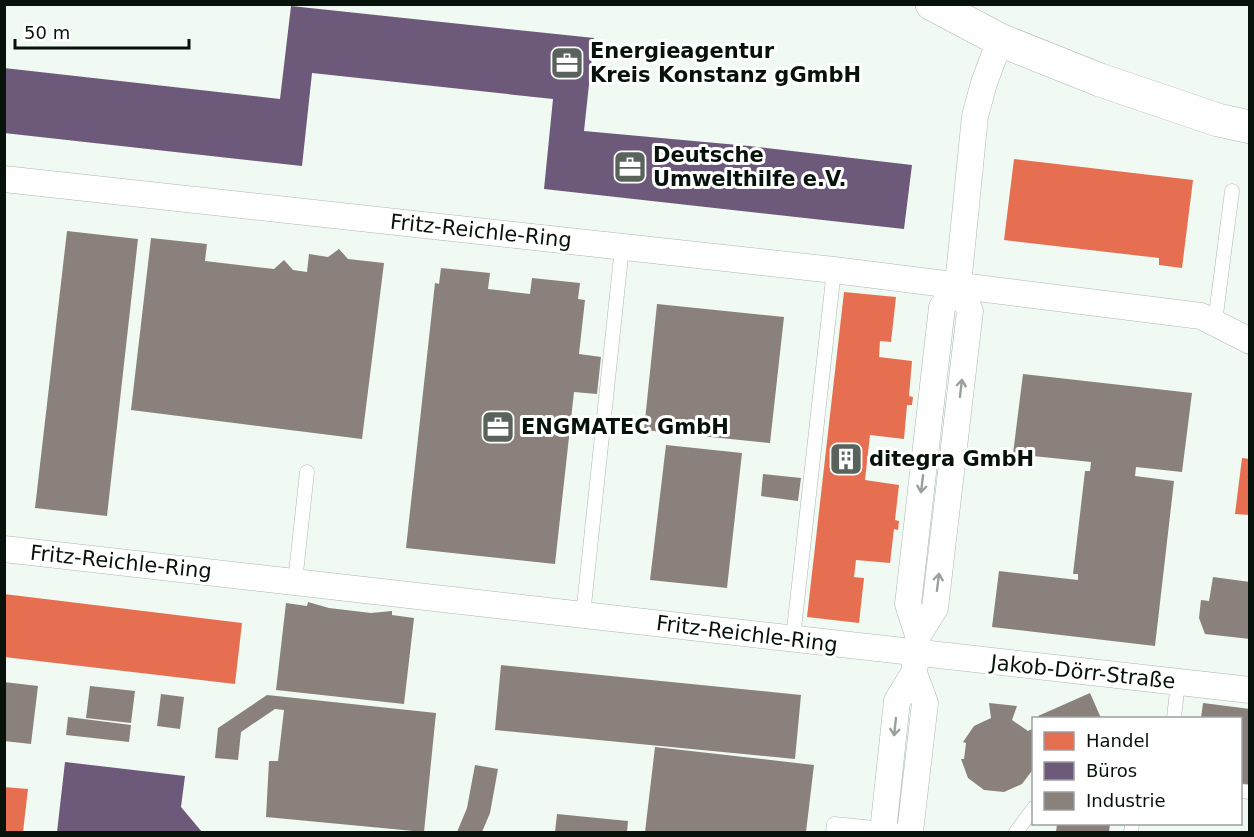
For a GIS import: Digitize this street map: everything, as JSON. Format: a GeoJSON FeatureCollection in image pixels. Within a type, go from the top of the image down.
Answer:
{"type":"FeatureCollection","features":[{"type":"Feature","properties":{"kind":"street"},"geometry":{"type":"LineString","coordinates":[[932,4],[1000,40],[1100,80],[1218,120],[1250,127]]}},
{"type":"Feature","properties":{"kind":"street"},"geometry":{"type":"LineString","coordinates":[[911,832],[925,703],[908,604],[942,307],[958,285],[975,116],[1000,40]]}},
{"type":"Feature","properties":{"kind":"street","name":"Fritz-Reichle-Ring"},"geometry":{"type":"LineString","coordinates":[[4,179],[834,270],[1202,316],[1250,341]]}},
{"type":"Feature","properties":{"kind":"street"},"geometry":{"type":"LineString","coordinates":[[1215,322],[1231,335],[1250,361]]}},
{"type":"Feature","properties":{"kind":"street","name":"Fritz-Reichle-Ring"},"geometry":{"type":"LineString","coordinates":[[4,549],[916,654]]}},
{"type":"Feature","properties":{"kind":"street"},"geometry":{"type":"LineString","coordinates":[[884,831],[897,701],[916,654]]}},
{"type":"Feature","properties":{"kind":"street","name":"Jakob-Dörr-Straße"},"geometry":{"type":"LineString","coordinates":[[916,654],[1250,690]]}},
{"type":"Feature","properties":{"kind":"lane"},"geometry":{"type":"LineString","coordinates":[[1215,322],[1232,190]]}},
{"type":"Feature","properties":{"kind":"lane"},"geometry":{"type":"LineString","coordinates":[[583,615],[622,247]]}},
{"type":"Feature","properties":{"kind":"lane"},"geometry":{"type":"LineString","coordinates":[[793,639],[834,270]]}},
{"type":"Feature","properties":{"kind":"lane"},"geometry":{"type":"LineString","coordinates":[[295,582],[307,472]]}},
{"type":"Feature","properties":{"kind":"lane"},"geometry":{"type":"LineString","coordinates":[[1174,717],[1178,682]]}},
{"type":"Feature","properties":{"kind":"lane"},"geometry":{"type":"LineString","coordinates":[[1016,832],[1032,811]]}},
{"type":"Feature","properties":{"kind":"lane"},"geometry":{"type":"LineString","coordinates":[[833,832],[834,824],[911,832]]}},
{"type":"Feature","properties":{"kind":"building: Handel"},"geometry":{"type":"Polygon","coordinates":[[[1014,159],[1193,180],[1182,268],[1159,265],[1159,258],[1004,240],[1014,159]]]}},
{"type":"Feature","properties":{"kind":"building: Handel","name":"ditegra GmbH"},"geometry":{"type":"Polygon","coordinates":[[[844,292],[896,297],[891,342],[880,341],[879,357],[912,361],[909,396],[913,397],[912,405],[907,405],[904,439],[870,435],[865,480],[899,485],[895,520],[899,521],[898,530],[894,529],[890,563],[856,560],[854,577],[864,578],[859,623],[807,617],[844,292]]]}},
{"type":"Feature","properties":{"kind":"building: Handel"},"geometry":{"type":"Polygon","coordinates":[[[1242,458],[1250,459],[1250,515],[1235,514],[1242,458]]]}},
{"type":"Feature","properties":{"kind":"building: Handel"},"geometry":{"type":"Polygon","coordinates":[[[4,594],[242,623],[235,684],[4,657],[4,594]]]}},
{"type":"Feature","properties":{"kind":"building: Handel"},"geometry":{"type":"Polygon","coordinates":[[[4,787],[28,789],[23,832],[4,832],[4,787]]]}},
{"type":"Feature","properties":{"kind":"building: Büros"},"geometry":{"type":"Polygon","coordinates":[[[291,6],[594,38],[584,131],[749,146],[912,165],[904,229],[544,189],[553,99],[312,73],[302,166],[4,133],[4,68],[280,99],[291,6]]]}},
{"type":"Feature","properties":{"kind":"building: Büros"},"geometry":{"type":"Polygon","coordinates":[[[65,762],[185,776],[181,807],[202,832],[57,832],[65,762]]]}},
{"type":"Feature","properties":{"kind":"building: Industrie"},"geometry":{"type":"Polygon","coordinates":[[[67,231],[138,239],[107,516],[35,508],[67,231]]]}},
{"type":"Feature","properties":{"kind":"building: Industrie"},"geometry":{"type":"Polygon","coordinates":[[[151,238],[207,244],[205,261],[274,269],[284,260],[293,270],[307,272],[309,254],[328,257],[339,249],[348,259],[384,263],[362,439],[131,410],[151,238]]]}},
{"type":"Feature","properties":{"kind":"building: Industrie"},"geometry":{"type":"Polygon","coordinates":[[[441,268],[490,273],[488,289],[530,294],[532,278],[580,283],[578,299],[585,300],[579,354],[601,357],[597,394],[574,392],[555,564],[406,548],[435,283],[439,284],[441,268]]]}},
{"type":"Feature","properties":{"kind":"building: Industrie"},"geometry":{"type":"Polygon","coordinates":[[[657,304],[784,317],[770,443],[644,430],[657,304]]]}},
{"type":"Feature","properties":{"kind":"building: Industrie"},"geometry":{"type":"Polygon","coordinates":[[[1023,374],[1192,393],[1182,472],[1136,467],[1135,476],[1174,481],[1155,646],[992,627],[999,571],[1078,580],[1078,574],[1073,574],[1085,471],[1090,471],[1091,462],[1013,454],[1023,374]]]}},
{"type":"Feature","properties":{"kind":"building: Industrie"},"geometry":{"type":"Polygon","coordinates":[[[666,445],[742,453],[727,588],[650,580],[666,445]]]}},
{"type":"Feature","properties":{"kind":"building: Industrie"},"geometry":{"type":"Polygon","coordinates":[[[763,474],[801,478],[798,501],[761,496],[763,474]]]}},
{"type":"Feature","properties":{"kind":"building: Industrie"},"geometry":{"type":"Polygon","coordinates":[[[1213,577],[1250,582],[1250,639],[1205,634],[1199,618],[1201,600],[1209,601],[1213,577]]]}},
{"type":"Feature","properties":{"kind":"building: Industrie"},"geometry":{"type":"Polygon","coordinates":[[[308,602],[329,608],[371,613],[392,611],[392,615],[414,618],[404,704],[276,690],[286,603],[307,606],[308,602]]]}},
{"type":"Feature","properties":{"kind":"building: Industrie"},"geometry":{"type":"Polygon","coordinates":[[[501,665],[801,695],[795,759],[495,730],[501,665]]]}},
{"type":"Feature","properties":{"kind":"building: Industrie"},"geometry":{"type":"Polygon","coordinates":[[[4,682],[38,686],[31,744],[4,741],[4,682]]]}},
{"type":"Feature","properties":{"kind":"building: Industrie"},"geometry":{"type":"Polygon","coordinates":[[[90,686],[135,691],[131,723],[86,718],[90,686]]]}},
{"type":"Feature","properties":{"kind":"building: Industrie"},"geometry":{"type":"Polygon","coordinates":[[[1090,693],[1101,717],[1038,717],[1090,693]]]}},
{"type":"Feature","properties":{"kind":"building: Industrie"},"geometry":{"type":"Polygon","coordinates":[[[161,694],[184,697],[180,729],[157,726],[161,694]]]}},
{"type":"Feature","properties":{"kind":"building: Industrie"},"geometry":{"type":"Polygon","coordinates":[[[267,695],[436,713],[424,832],[266,817],[269,761],[278,761],[284,710],[275,709],[241,732],[238,760],[215,758],[218,728],[267,695]]]}},
{"type":"Feature","properties":{"kind":"building: Industrie"},"geometry":{"type":"Polygon","coordinates":[[[989,703],[1017,706],[1012,720],[1028,731],[1032,729],[1032,771],[1022,784],[1004,792],[984,790],[968,778],[961,759],[964,759],[966,743],[963,742],[974,726],[991,718],[989,703]]]}},
{"type":"Feature","properties":{"kind":"building: Industrie"},"geometry":{"type":"Polygon","coordinates":[[[1203,703],[1250,709],[1250,786],[1242,785],[1242,717],[1201,717],[1203,703]]]}},
{"type":"Feature","properties":{"kind":"building: Industrie"},"geometry":{"type":"Polygon","coordinates":[[[68,717],[131,725],[129,742],[66,735],[68,717]]]}},
{"type":"Feature","properties":{"kind":"building: Industrie"},"geometry":{"type":"Polygon","coordinates":[[[655,747],[814,765],[806,832],[645,832],[655,747]]]}},
{"type":"Feature","properties":{"kind":"building: Industrie"},"geometry":{"type":"Polygon","coordinates":[[[475,765],[498,769],[490,813],[482,832],[457,832],[467,808],[475,765]]]}},
{"type":"Feature","properties":{"kind":"building: Industrie"},"geometry":{"type":"Polygon","coordinates":[[[557,814],[628,821],[627,832],[555,832],[557,814]]]}},
{"type":"Feature","properties":{"kind":"building: Industrie"},"geometry":{"type":"Polygon","coordinates":[[[1057,825],[1110,825],[1109,832],[1056,832],[1057,825]]]}},
{"type":"Feature","properties":{"kind":"place","name":"Energieagentur Kreis Konstanz gGmbH"},"geometry":{"type":"Point","coordinates":[567,63]}},
{"type":"Feature","properties":{"kind":"place","name":"Deutsche Umwelthilfe e.V."},"geometry":{"type":"Point","coordinates":[630,167]}},
{"type":"Feature","properties":{"kind":"place","name":"ENGMATEC GmbH"},"geometry":{"type":"Point","coordinates":[498,427]}},
{"type":"Feature","properties":{"kind":"place","name":"ditegra GmbH"},"geometry":{"type":"Point","coordinates":[846,459]}}]}
